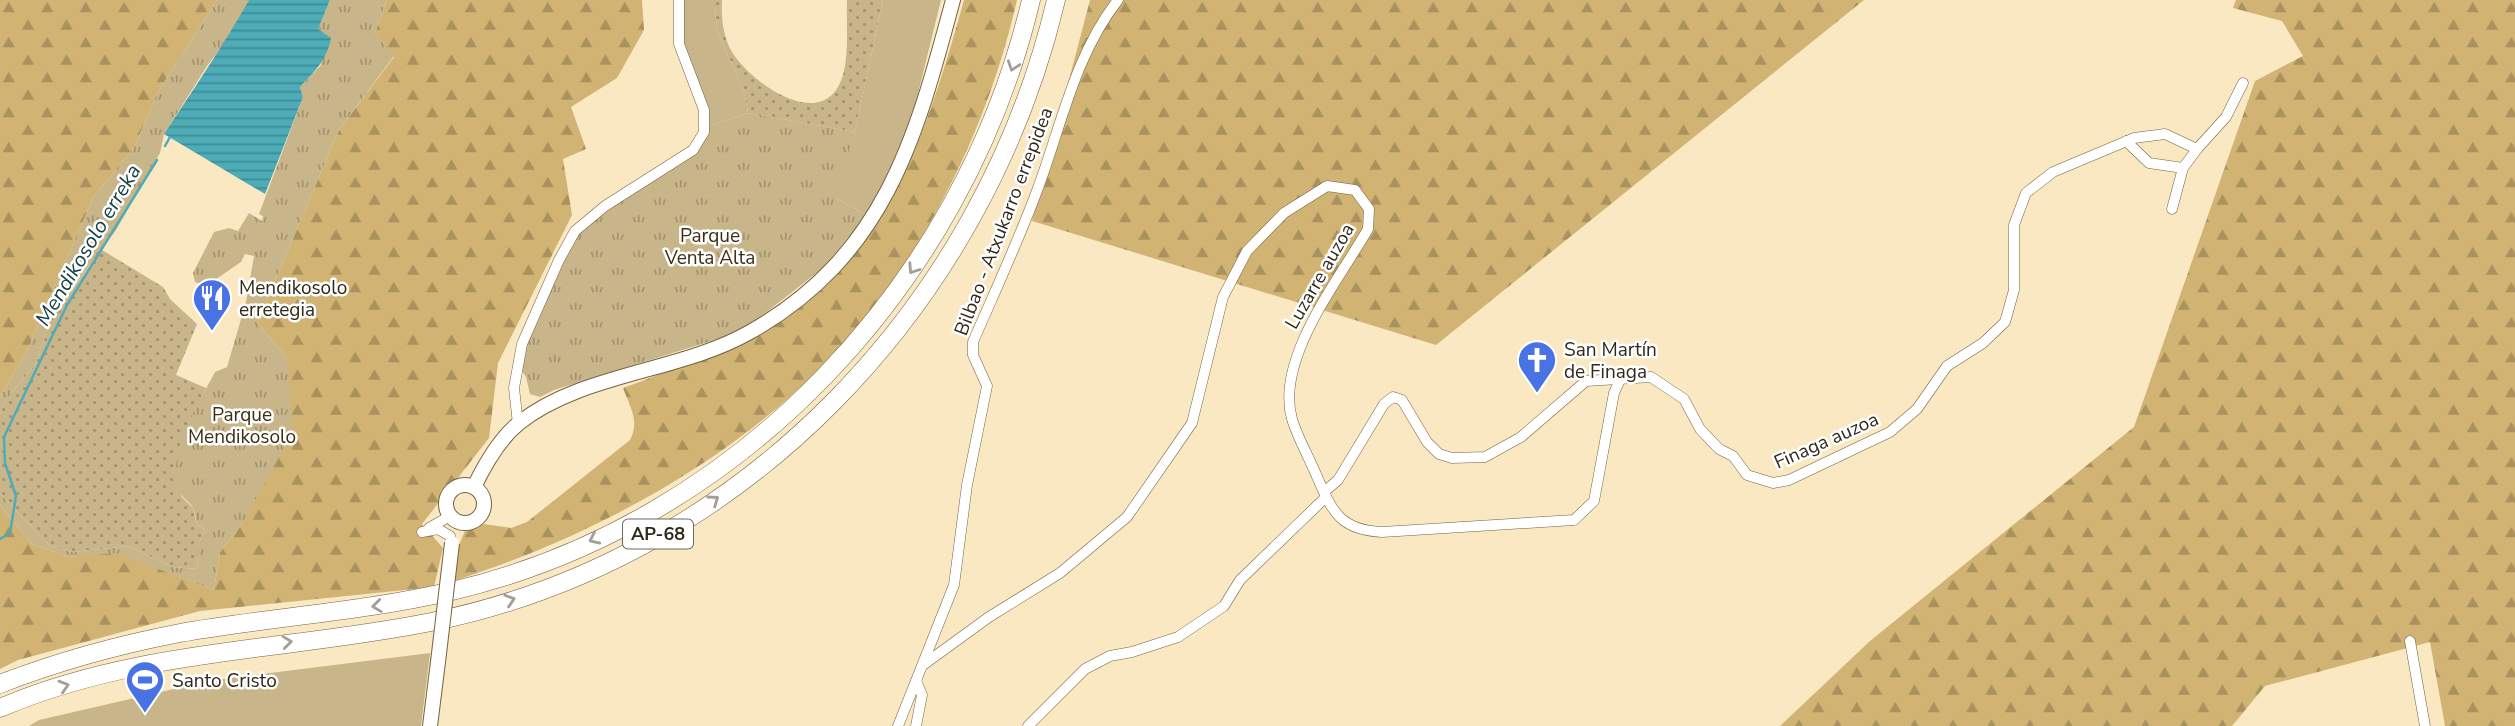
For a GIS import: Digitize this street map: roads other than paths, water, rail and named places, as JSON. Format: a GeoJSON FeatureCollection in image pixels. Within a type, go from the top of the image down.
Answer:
{"type":"FeatureCollection","features":[{"type":"Feature","properties":{"kind":"highway","name":"AP-68"},"geometry":{"type":"LineString","coordinates":[[0,684],[44,667],[130,643],[183,633],[387,605],[485,582],[567,552],[627,524],[716,471],[820,382],[861,339],[912,271],[943,223],[980,151],[1011,72],[1031,0]]}},
{"type":"Feature","properties":{"kind":"highway","name":"AP-68"},"geometry":{"type":"LineString","coordinates":[[0,708],[141,665],[198,654],[362,633],[474,612],[578,576],[698,511],[748,476],[814,421],[880,354],[925,295],[964,235],[1002,161],[1034,80],[1056,0]]}},
{"type":"Feature","properties":{"kind":"street"},"geometry":{"type":"LineString","coordinates":[[518,424],[514,388],[522,344],[543,292],[575,231],[605,206],[693,150],[704,132],[704,110],[678,44],[679,0]]}},
{"type":"Feature","properties":{"kind":"street"},"geometry":{"type":"LineString","coordinates":[[474,487],[494,450],[518,424],[554,402],[706,352],[749,333],[788,308],[822,279],[876,214],[903,162],[930,90],[953,0]]}},
{"type":"Feature","properties":{"kind":"street","name":"Bilbao - Atxukarro errepidea"},"geometry":{"type":"LineString","coordinates":[[917,683],[954,585],[967,485],[987,386],[974,355],[972,342],[1038,188],[1075,75],[1102,20],[1118,0]]}},
{"type":"Feature","properties":{"kind":"street"},"geometry":{"type":"LineString","coordinates":[[2172,209],[2182,168],[2225,117],[2242,83]]}},
{"type":"Feature","properties":{"kind":"street"},"geometry":{"type":"LineString","coordinates":[[2126,141],[2165,134],[2197,149]]}},
{"type":"Feature","properties":{"kind":"street"},"geometry":{"type":"LineString","coordinates":[[2126,141],[2149,163],[2182,168]]}},
{"type":"Feature","properties":{"kind":"street","name":"Finaga auzoa"},"geometry":{"type":"LineString","coordinates":[[1325,495],[1338,480],[1384,404],[1392,397],[1402,400],[1427,442],[1438,454],[1452,457],[1485,457],[1521,437],[1586,381],[1651,377],[1680,396],[1700,429],[1719,449],[1733,456],[1747,475],[1773,483],[1789,480],[1890,432],[1917,409],[1947,366],[1983,343],[2005,322],[2014,290],[2014,225],[2026,193],[2053,172],[2126,141]]}},
{"type":"Feature","properties":{"kind":"street","name":"Luzarre auzoa"},"geometry":{"type":"LineString","coordinates":[[923,665],[989,617],[1060,573],[1127,517],[1192,423],[1223,297],[1247,251],[1284,213],[1327,186],[1342,186],[1355,190],[1369,209],[1368,229],[1298,349],[1289,380],[1292,418],[1331,508],[1344,522],[1362,531],[1574,520],[1594,501],[1606,428],[1614,393],[1621,378]]}},
{"type":"Feature","properties":{"kind":"street"},"geometry":{"type":"LineString","coordinates":[[429,726],[438,662],[452,543],[454,519],[446,503],[452,490],[460,486],[474,487],[481,495],[483,511],[475,520],[454,519],[421,532],[443,531],[450,536],[452,543]]}},
{"type":"Feature","properties":{"kind":"street"},"geometry":{"type":"LineString","coordinates":[[1028,726],[1084,669],[1110,656],[1132,652],[1178,636],[1224,606],[1240,580],[1325,495]]}},
{"type":"Feature","properties":{"kind":"street"},"geometry":{"type":"LineString","coordinates":[[2410,641],[2425,726]]}},
{"type":"Feature","properties":{"kind":"street"},"geometry":{"type":"LineString","coordinates":[[898,726],[917,683]]}},
{"type":"Feature","properties":{"kind":"street"},"geometry":{"type":"LineString","coordinates":[[916,726],[922,695],[917,683]]}},
{"type":"Feature","properties":{"kind":"water"},"geometry":{"type":"Polygon","coordinates":[[[249,0],[330,0],[318,29],[331,38],[329,46],[319,65],[300,87],[303,97],[265,194],[164,134],[249,0]]]}},
{"type":"Feature","properties":{"kind":"waterway","name":"Mendikosolo erreka"},"geometry":{"type":"LineString","coordinates":[[165,146],[170,137]]}},
{"type":"Feature","properties":{"kind":"waterway","name":"Mendikosolo erreka"},"geometry":{"type":"LineString","coordinates":[[0,539],[10,533],[16,496],[5,463],[4,437],[67,305],[157,160]]}},
{"type":"Feature","properties":{"kind":"place","name":"Mendikosolo erretegia"},"geometry":{"type":"Point","coordinates":[212,332]}},
{"type":"Feature","properties":{"kind":"place","name":"San Martín de Finaga"},"geometry":{"type":"Point","coordinates":[1537,394]}},
{"type":"Feature","properties":{"kind":"place","name":"Santo Cristo"},"geometry":{"type":"Point","coordinates":[145,714]}},
{"type":"Feature","properties":{"kind":"park label","name":"Parque Venta Alta"},"geometry":{"type":"Point","coordinates":[710,246]}},
{"type":"Feature","properties":{"kind":"park label","name":"Parque Mendikosolo"},"geometry":{"type":"Point","coordinates":[242,425]}}]}
